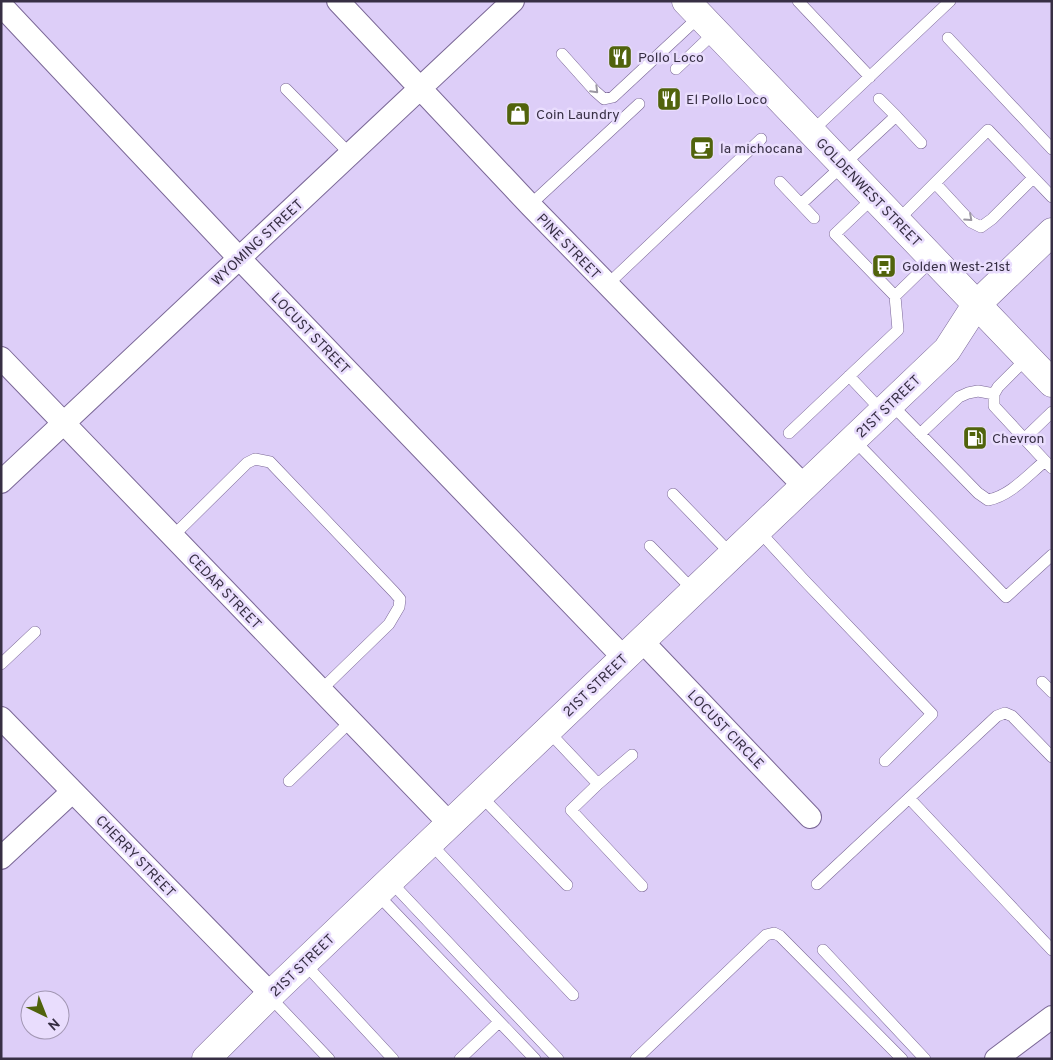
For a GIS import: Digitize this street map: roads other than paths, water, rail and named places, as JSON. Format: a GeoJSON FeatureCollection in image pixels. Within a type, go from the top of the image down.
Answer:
{"type":"FeatureCollection","features":[{"type":"Feature","properties":{"kind":"street","name":"PINE STREET"},"geometry":{"type":"LineString","coordinates":[[338,1],[530,205],[804,486]]}},
{"type":"Feature","properties":{"kind":"street","name":"WYOMING STREET"},"geometry":{"type":"LineString","coordinates":[[1,482],[513,1]]}},
{"type":"Feature","properties":{"kind":"street","name":"LOCUST STREET"},"geometry":{"type":"LineString","coordinates":[[1,4],[239,258],[633,649]]}},
{"type":"Feature","properties":{"kind":"street","name":"GOLDENWEST STREET"},"geometry":{"type":"LineString","coordinates":[[700,16],[1052,383]]}},
{"type":"Feature","properties":{"kind":"street","name":"21ST STREET"},"geometry":{"type":"LineString","coordinates":[[206,1059],[270,995],[947,350],[976,305],[1052,232]]}},
{"type":"Feature","properties":{"kind":"street","name":"CEDAR STREET"},"geometry":{"type":"LineString","coordinates":[[1,358],[450,824]]}},
{"type":"Feature","properties":{"kind":"street","name":"LOCUST CIRCLE"},"geometry":{"type":"LineString","coordinates":[[633,649],[810,817]]}},
{"type":"Feature","properties":{"kind":"street","name":"CHERRY STREET"},"geometry":{"type":"LineString","coordinates":[[1,718],[270,995]]}},
{"type":"Feature","properties":{"kind":"street"},"geometry":{"type":"LineString","coordinates":[[1,858],[72,792]]}},
{"type":"Feature","properties":{"kind":"street"},"geometry":{"type":"LineString","coordinates":[[996,1059],[1050,1021]]}},
{"type":"Feature","properties":{"kind":"lane"},"geometry":{"type":"LineString","coordinates":[[798,1],[870,77]]}},
{"type":"Feature","properties":{"kind":"lane"},"geometry":{"type":"LineString","coordinates":[[811,132],[950,1]]}},
{"type":"Feature","properties":{"kind":"lane"},"geometry":{"type":"LineString","coordinates":[[562,54],[604,99],[613,97],[700,16]]}},
{"type":"Feature","properties":{"kind":"lane"},"geometry":{"type":"LineString","coordinates":[[676,69],[700,16]]}},
{"type":"Feature","properties":{"kind":"lane"},"geometry":{"type":"LineString","coordinates":[[948,38],[1052,149]]}},
{"type":"Feature","properties":{"kind":"lane"},"geometry":{"type":"LineString","coordinates":[[286,89],[350,154]]}},
{"type":"Feature","properties":{"kind":"lane"},"geometry":{"type":"LineString","coordinates":[[879,99],[921,143]]}},
{"type":"Feature","properties":{"kind":"lane"},"geometry":{"type":"LineString","coordinates":[[530,205],[639,104]]}},
{"type":"Feature","properties":{"kind":"lane"},"geometry":{"type":"LineString","coordinates":[[801,204],[896,116]]}},
{"type":"Feature","properties":{"kind":"lane"},"geometry":{"type":"LineString","coordinates":[[897,222],[988,130],[1052,197]]}},
{"type":"Feature","properties":{"kind":"lane"},"geometry":{"type":"LineString","coordinates":[[608,285],[761,139]]}},
{"type":"Feature","properties":{"kind":"lane"},"geometry":{"type":"LineString","coordinates":[[935,183],[970,222],[981,227],[992,219],[1033,178]]}},
{"type":"Feature","properties":{"kind":"lane"},"geometry":{"type":"LineString","coordinates":[[780,182],[814,218]]}},
{"type":"Feature","properties":{"kind":"lane"},"geometry":{"type":"LineString","coordinates":[[789,433],[898,330],[895,296],[835,234],[874,198]]}},
{"type":"Feature","properties":{"kind":"lane"},"geometry":{"type":"LineString","coordinates":[[895,296],[933,259]]}},
{"type":"Feature","properties":{"kind":"lane"},"geometry":{"type":"LineString","coordinates":[[849,376],[920,434],[978,493],[988,500],[996,498],[1012,489],[1048,465],[994,406],[994,394],[998,387],[1027,358]]}},
{"type":"Feature","properties":{"kind":"lane"},"geometry":{"type":"LineString","coordinates":[[920,434],[959,396],[968,392],[978,391],[994,394]]}},
{"type":"Feature","properties":{"kind":"lane"},"geometry":{"type":"LineString","coordinates":[[1024,439],[1052,412]]}},
{"type":"Feature","properties":{"kind":"lane"},"geometry":{"type":"LineString","coordinates":[[853,439],[1006,598],[1052,555]]}},
{"type":"Feature","properties":{"kind":"lane"},"geometry":{"type":"LineString","coordinates":[[173,536],[247,463],[255,459],[270,462],[305,498],[400,599],[399,607],[389,624],[321,690]]}},
{"type":"Feature","properties":{"kind":"lane"},"geometry":{"type":"LineString","coordinates":[[673,494],[732,555]]}},
{"type":"Feature","properties":{"kind":"lane"},"geometry":{"type":"LineString","coordinates":[[758,530],[932,714],[885,761]]}},
{"type":"Feature","properties":{"kind":"lane"},"geometry":{"type":"LineString","coordinates":[[650,546],[694,591]]}},
{"type":"Feature","properties":{"kind":"lane"},"geometry":{"type":"LineString","coordinates":[[1,664],[35,632]]}},
{"type":"Feature","properties":{"kind":"lane"},"geometry":{"type":"LineString","coordinates":[[1042,682],[1052,692]]}},
{"type":"Feature","properties":{"kind":"lane"},"geometry":{"type":"LineString","coordinates":[[817,884],[997,716],[1005,713],[1012,716],[1052,757]]}},
{"type":"Feature","properties":{"kind":"lane"},"geometry":{"type":"LineString","coordinates":[[289,781],[351,721]]}},
{"type":"Feature","properties":{"kind":"lane"},"geometry":{"type":"LineString","coordinates":[[548,731],[598,784]]}},
{"type":"Feature","properties":{"kind":"lane"},"geometry":{"type":"LineString","coordinates":[[632,755],[571,810],[642,886]]}},
{"type":"Feature","properties":{"kind":"lane"},"geometry":{"type":"LineString","coordinates":[[480,795],[567,885]]}},
{"type":"Feature","properties":{"kind":"lane"},"geometry":{"type":"LineString","coordinates":[[909,798],[1052,950]]}},
{"type":"Feature","properties":{"kind":"lane"},"geometry":{"type":"LineString","coordinates":[[430,843],[573,995]]}},
{"type":"Feature","properties":{"kind":"lane"},"geometry":{"type":"LineString","coordinates":[[383,887],[499,1022],[535,1059]]}},
{"type":"Feature","properties":{"kind":"lane"},"geometry":{"type":"LineString","coordinates":[[383,887],[558,1059]]}},
{"type":"Feature","properties":{"kind":"lane"},"geometry":{"type":"LineString","coordinates":[[636,1059],[766,934],[774,933],[780,936],[902,1059]]}},
{"type":"Feature","properties":{"kind":"lane"},"geometry":{"type":"LineString","coordinates":[[823,950],[926,1059]]}},
{"type":"Feature","properties":{"kind":"lane"},"geometry":{"type":"LineString","coordinates":[[304,963],[393,1059]]}},
{"type":"Feature","properties":{"kind":"lane"},"geometry":{"type":"LineString","coordinates":[[270,995],[329,1059]]}},
{"type":"Feature","properties":{"kind":"lane"},"geometry":{"type":"LineString","coordinates":[[460,1059],[499,1022]]}},
{"type":"Feature","properties":{"kind":"place","name":"Pollo Loco"},"geometry":{"type":"Point","coordinates":[620,57]}},
{"type":"Feature","properties":{"kind":"place","name":"El Pollo Loco"},"geometry":{"type":"Point","coordinates":[669,99]}},
{"type":"Feature","properties":{"kind":"place","name":"Coin Laundry"},"geometry":{"type":"Point","coordinates":[518,114]}},
{"type":"Feature","properties":{"kind":"place","name":"la michocana"},"geometry":{"type":"Point","coordinates":[702,148]}},
{"type":"Feature","properties":{"kind":"place","name":"Golden West-21st"},"geometry":{"type":"Point","coordinates":[884,266]}},
{"type":"Feature","properties":{"kind":"place","name":"Chevron"},"geometry":{"type":"Point","coordinates":[975,438]}}]}
